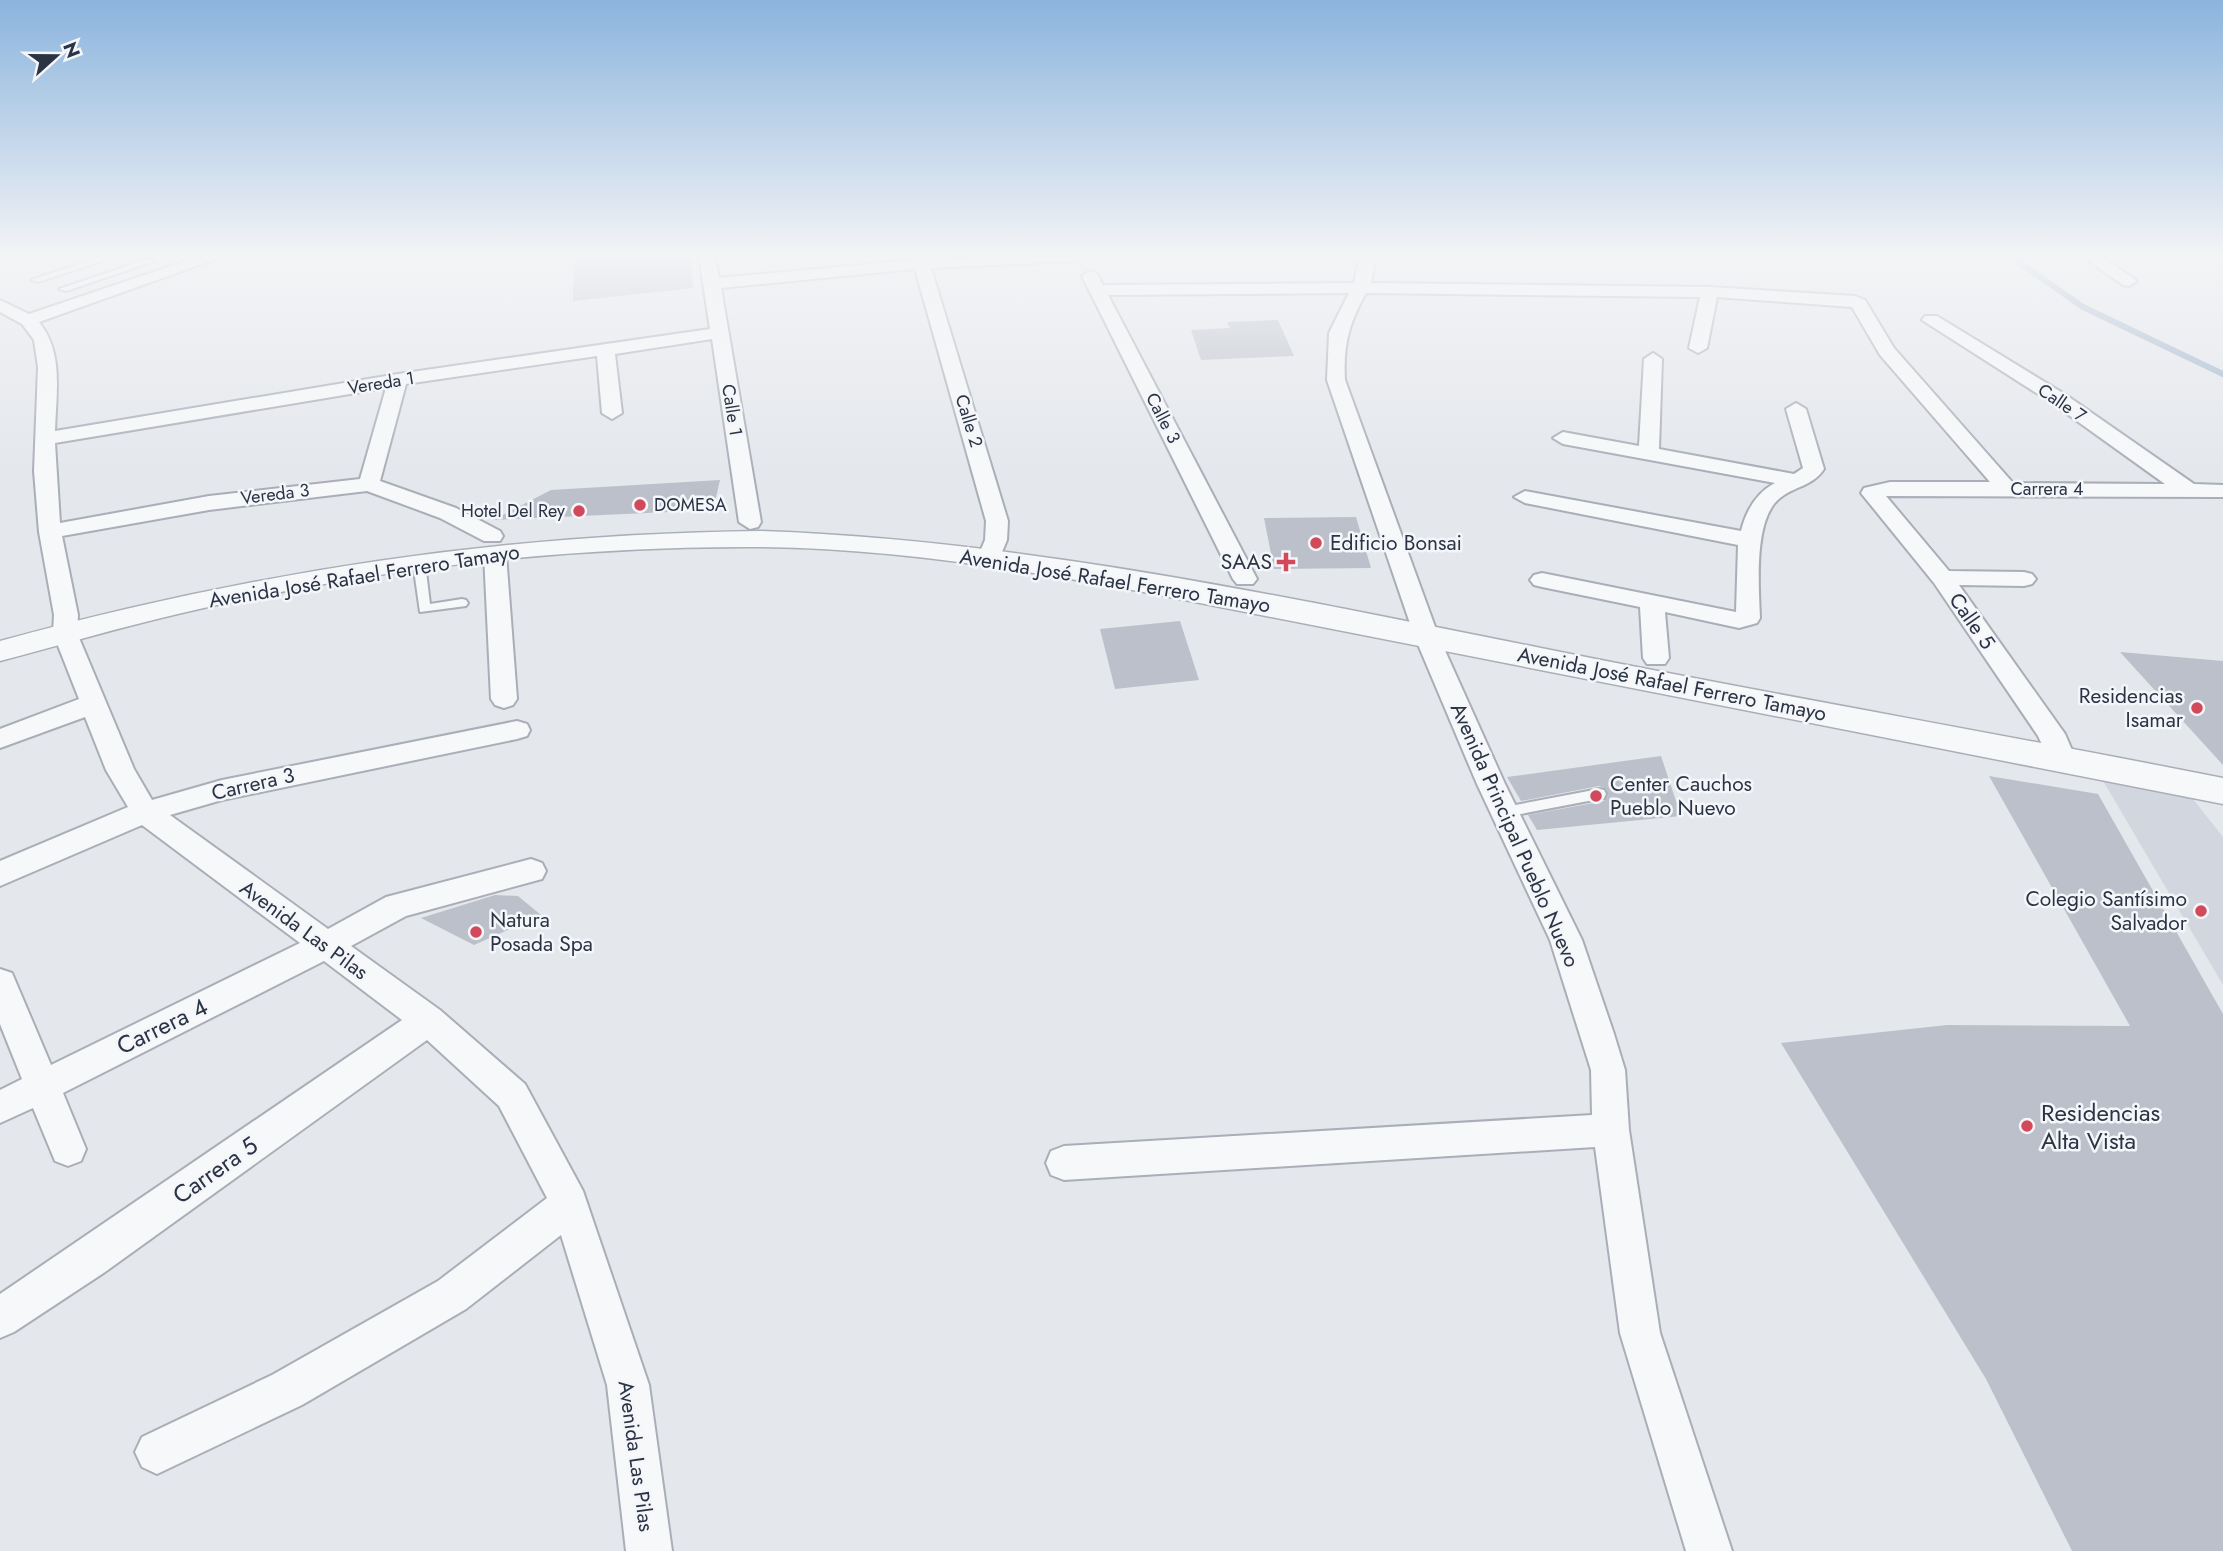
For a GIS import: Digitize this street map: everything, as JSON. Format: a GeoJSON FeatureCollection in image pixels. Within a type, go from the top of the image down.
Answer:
{"type":"FeatureCollection","features":[{"type":"Feature","properties":{"kind":"street","name":"Avenida Las Pilas"},"geometry":{"type":"LineString","coordinates":[[34,328],[43,339],[47,397],[44,439],[50,533],[65,624],[120,770],[145,811],[324,946],[428,1020],[512,1096],[570,1204],[628,1385],[649,1551]]}},
{"type":"Feature","properties":{"kind":"street","name":"Calle 1"},"geometry":{"type":"LineString","coordinates":[[718,328],[750,522]]}},
{"type":"Feature","properties":{"kind":"street","name":"Calle 2"},"geometry":{"type":"LineString","coordinates":[[943,328],[997,521],[993,549]]}},
{"type":"Feature","properties":{"kind":"street","name":"Calle 3"},"geometry":{"type":"LineString","coordinates":[[1117,328],[1245,579]]}},
{"type":"Feature","properties":{"kind":"street","name":"Avenida Principal Pueblo Nuevo"},"geometry":{"type":"LineString","coordinates":[[1339,328],[1335,345],[1336,380],[1422,623],[1505,812],[1566,940],[1608,1070],[1611,1130],[1640,1333],[1709,1551]]}},
{"type":"Feature","properties":{"kind":"street"},"geometry":{"type":"LineString","coordinates":[[1698,348],[1702,328]]}},
{"type":"Feature","properties":{"kind":"street"},"geometry":{"type":"LineString","coordinates":[[1873,328],[1886,351],[2007,489]]}},
{"type":"Feature","properties":{"kind":"street","name":"Calle 7"},"geometry":{"type":"LineString","coordinates":[[1945,328],[2059,399],[2189,491]]}},
{"type":"Feature","properties":{"kind":"street","name":"Vereda 1"},"geometry":{"type":"LineString","coordinates":[[44,439],[398,380],[719,333]]}},
{"type":"Feature","properties":{"kind":"street"},"geometry":{"type":"LineString","coordinates":[[605,349],[612,413]]}},
{"type":"Feature","properties":{"kind":"street"},"geometry":{"type":"LineString","coordinates":[[1648,452],[1653,359]]}},
{"type":"Feature","properties":{"kind":"street"},"geometry":{"type":"LineString","coordinates":[[369,484],[398,380]]}},
{"type":"Feature","properties":{"kind":"street"},"geometry":{"type":"LineString","coordinates":[[1542,580],[1740,620],[1748,618],[1750,540],[1768,496],[1800,481],[1814,469],[1796,409]]}},
{"type":"Feature","properties":{"kind":"street"},"geometry":{"type":"LineString","coordinates":[[1563,438],[1800,481]]}},
{"type":"Feature","properties":{"kind":"street","name":"Vereda 3"},"geometry":{"type":"LineString","coordinates":[[50,533],[199,504],[369,484],[447,513],[494,545]]}},
{"type":"Feature","properties":{"kind":"street","name":"Carrera 4"},"geometry":{"type":"LineString","coordinates":[[1872,493],[1890,488],[2223,491]]}},
{"type":"Feature","properties":{"kind":"street","name":"Calle 5"},"geometry":{"type":"LineString","coordinates":[[1872,493],[1942,578],[2056,746]]}},
{"type":"Feature","properties":{"kind":"street"},"geometry":{"type":"LineString","coordinates":[[1525,497],[1750,540]]}},
{"type":"Feature","properties":{"kind":"street","name":"Avenida José Rafael Ferrero Tamayo"},"geometry":{"type":"LineString","coordinates":[[0,651],[65,624],[331,560],[494,545],[613,527],[750,522],[882,527],[993,549],[1065,568],[1657,658],[1835,695],[2056,746],[2223,791]]}},
{"type":"Feature","properties":{"kind":"street","name":"Avenida José Rafael Ferrero Tamayo"},"geometry":{"type":"LineString","coordinates":[[0,632],[65,624],[419,563],[494,545],[756,539],[993,549],[1245,579],[1670,685],[2056,746],[2223,768]]}},
{"type":"Feature","properties":{"kind":"street"},"geometry":{"type":"LineString","coordinates":[[494,545],[503,699]]}},
{"type":"Feature","properties":{"kind":"street"},"geometry":{"type":"LineString","coordinates":[[1942,578],[2024,579]]}},
{"type":"Feature","properties":{"kind":"street"},"geometry":{"type":"LineString","coordinates":[[1652,602],[1657,658]]}},
{"type":"Feature","properties":{"kind":"street"},"geometry":{"type":"LineString","coordinates":[[0,739],[95,703]]}},
{"type":"Feature","properties":{"kind":"street","name":"Carrera 3"},"geometry":{"type":"LineString","coordinates":[[0,874],[145,811],[222,790],[517,730]]}},
{"type":"Feature","properties":{"kind":"street","name":"Carrera 4"},"geometry":{"type":"LineString","coordinates":[[0,1107],[324,946],[397,905],[531,871]]}},
{"type":"Feature","properties":{"kind":"street"},"geometry":{"type":"LineString","coordinates":[[0,983],[68,1149]]}},
{"type":"Feature","properties":{"kind":"street","name":"Carrera 5"},"geometry":{"type":"LineString","coordinates":[[0,1318],[91,1258],[428,1020]]}},
{"type":"Feature","properties":{"kind":"street"},"geometry":{"type":"LineString","coordinates":[[1064,1163],[1611,1130]]}},
{"type":"Feature","properties":{"kind":"street"},"geometry":{"type":"LineString","coordinates":[[156,1452],[287,1390],[452,1295],[570,1204]]}},
{"type":"Feature","properties":{"kind":"lane"},"geometry":{"type":"LineString","coordinates":[[419,563],[424,608],[462,603]]}},
{"type":"Feature","properties":{"kind":"lane"},"geometry":{"type":"LineString","coordinates":[[1505,812],[1599,794]]}},
{"type":"Feature","properties":{"kind":"shaded area","name":"Colegio Santísimo Salvador"},"geometry":{"type":"Polygon","coordinates":[[[2102,779],[2193,799],[2223,837],[2223,985],[2102,779]]]}},
{"type":"Feature","properties":{"kind":"building"},"geometry":{"type":"Polygon","coordinates":[[[1282,328],[1294,356],[1201,360],[1191,330],[1282,328]]]}},
{"type":"Feature","properties":{"kind":"building"},"geometry":{"type":"Polygon","coordinates":[[[720,480],[713,510],[493,520],[551,490],[720,480]]]}},
{"type":"Feature","properties":{"kind":"building","name":"Edificio Bonsai"},"geometry":{"type":"Polygon","coordinates":[[[1356,517],[1371,568],[1274,569],[1264,518],[1356,517]]]}},
{"type":"Feature","properties":{"kind":"building"},"geometry":{"type":"Polygon","coordinates":[[[1180,621],[1199,680],[1115,689],[1100,629],[1180,621]]]}},
{"type":"Feature","properties":{"kind":"building","name":"Residencias Isamar"},"geometry":{"type":"Polygon","coordinates":[[[2120,652],[2223,661],[2223,765],[2120,652]]]}},
{"type":"Feature","properties":{"kind":"building","name":"Center Cauchos Pueblo Nuevo"},"geometry":{"type":"Polygon","coordinates":[[[1661,756],[1681,816],[1537,830],[1528,815],[1604,801],[1608,795],[1606,789],[1599,786],[1521,801],[1507,777],[1661,756]]]}},
{"type":"Feature","properties":{"kind":"building","name":"Residencias Alta Vista"},"geometry":{"type":"Polygon","coordinates":[[[1989,776],[2098,794],[2223,1014],[2223,1551],[2072,1551],[1986,1379],[1781,1043],[1947,1025],[2130,1026],[1989,776]]]}},
{"type":"Feature","properties":{"kind":"building","name":"Natura Posada Spa"},"geometry":{"type":"Polygon","coordinates":[[[495,895],[518,896],[541,915],[474,945],[421,918],[495,895]]]}},
{"type":"Feature","properties":{"kind":"waterway"},"geometry":{"type":"LineString","coordinates":[[2128,328],[2223,374]]}},
{"type":"Feature","properties":{"kind":"place","name":"DOMESA"},"geometry":{"type":"Point","coordinates":[640,505]}},
{"type":"Feature","properties":{"kind":"place","name":"Hotel Del Rey"},"geometry":{"type":"Point","coordinates":[579,511]}},
{"type":"Feature","properties":{"kind":"place","name":"Edificio Bonsai"},"geometry":{"type":"Point","coordinates":[1316,543]}},
{"type":"Feature","properties":{"kind":"place","name":"SAAS"},"geometry":{"type":"Point","coordinates":[1286,562]}},
{"type":"Feature","properties":{"kind":"place","name":"Residencias Isamar"},"geometry":{"type":"Point","coordinates":[2197,708]}},
{"type":"Feature","properties":{"kind":"place","name":"Center Cauchos Pueblo Nuevo"},"geometry":{"type":"Point","coordinates":[1596,796]}},
{"type":"Feature","properties":{"kind":"place","name":"Colegio Santísimo Salvador"},"geometry":{"type":"Point","coordinates":[2201,911]}},
{"type":"Feature","properties":{"kind":"place","name":"Natura Posada Spa"},"geometry":{"type":"Point","coordinates":[476,932]}},
{"type":"Feature","properties":{"kind":"place","name":"Residencias Alta Vista"},"geometry":{"type":"Point","coordinates":[2027,1126]}}]}
